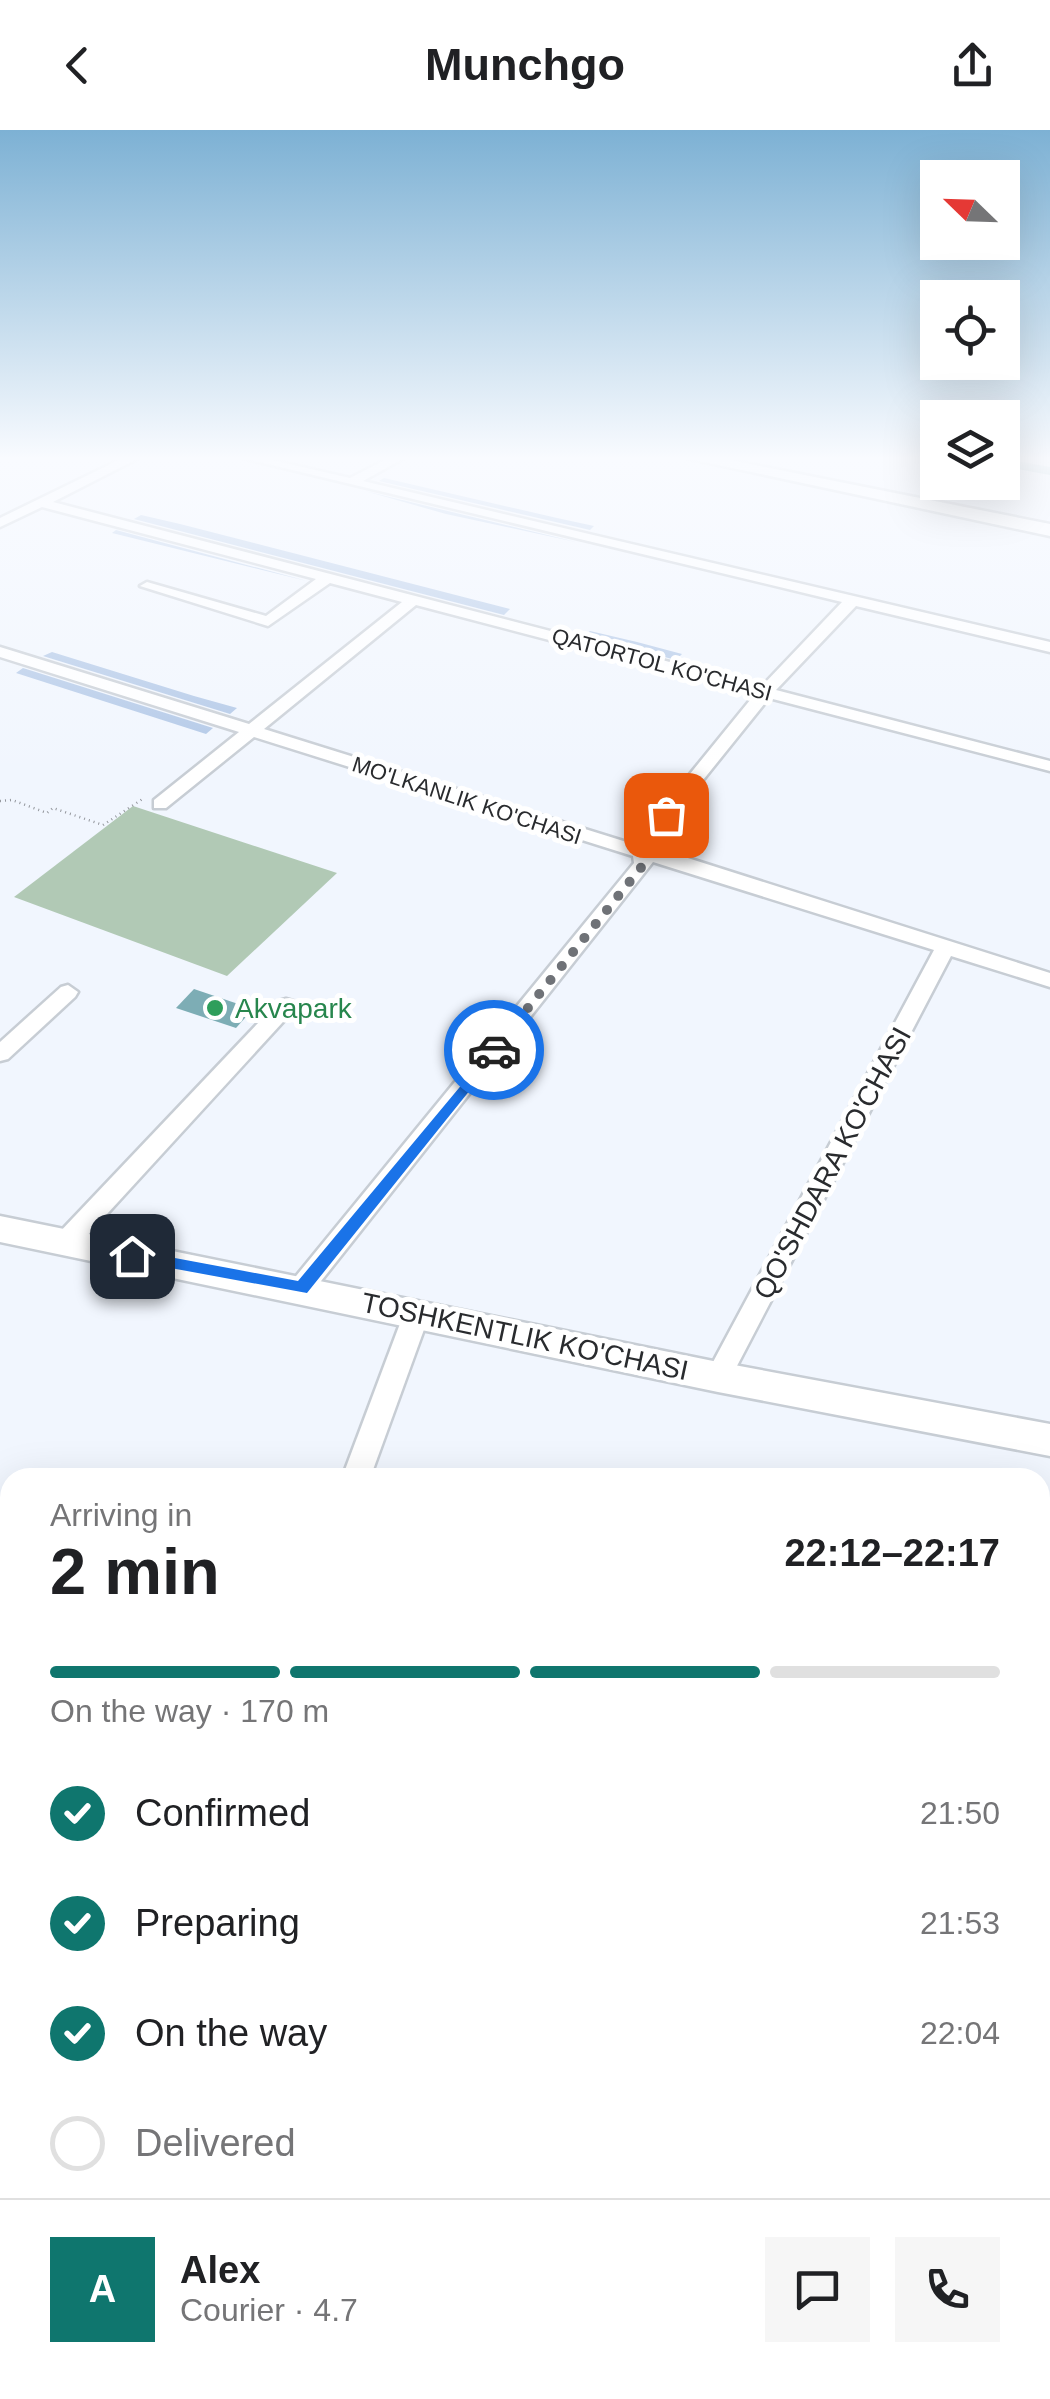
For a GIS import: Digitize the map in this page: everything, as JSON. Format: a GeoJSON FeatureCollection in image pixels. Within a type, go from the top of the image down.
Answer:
{"type":"FeatureCollection","features":[{"type":"Feature","properties":{"kind":"main road","name":"TOSHKENTLIK KO'CHASI"},"geometry":{"type":"LineString","coordinates":[[0,1229],[718,1377],[1050,1440]]}},
{"type":"Feature","properties":{"kind":"street","name":"QATORTOL KO'CHASI"},"geometry":{"type":"LineString","coordinates":[[276,563],[1050,766]]}},
{"type":"Feature","properties":{"kind":"street"},"geometry":{"type":"LineString","coordinates":[[695,563],[1049,646]]}},
{"type":"Feature","properties":{"kind":"street"},"geometry":{"type":"LineString","coordinates":[[147,586],[268,621],[328,576]]}},
{"type":"Feature","properties":{"kind":"street"},"geometry":{"type":"LineString","coordinates":[[160,804],[415,599]]}},
{"type":"Feature","properties":{"kind":"street"},"geometry":{"type":"LineString","coordinates":[[301,1288],[644,864],[641,846],[766,691],[853,600]]}},
{"type":"Feature","properties":{"kind":"street","name":"MO'LKANLIK KO'CHASI"},"geometry":{"type":"LineString","coordinates":[[0,652],[642,856],[1050,980]]}},
{"type":"Feature","properties":{"kind":"street","name":"QO'SHDARA KO'CHASI"},"geometry":{"type":"LineString","coordinates":[[718,1377],[945,948]]}},
{"type":"Feature","properties":{"kind":"street"},"geometry":{"type":"LineString","coordinates":[[0,1054],[68,992]]}},
{"type":"Feature","properties":{"kind":"street"},"geometry":{"type":"LineString","coordinates":[[65,1243],[286,1006]]}},
{"type":"Feature","properties":{"kind":"street"},"geometry":{"type":"LineString","coordinates":[[360,1468],[416,1313]]}},
{"type":"Feature","properties":{"kind":"path"},"geometry":{"type":"LineString","coordinates":[[0,802],[12,800],[47,812],[53,808],[103,825],[141,797],[160,804]]}},
{"type":"Feature","properties":{"kind":"green space"},"geometry":{"type":"Polygon","coordinates":[[[133,806],[337,873],[227,976],[14,897],[133,806]]]}},
{"type":"Feature","properties":{"kind":"water","name":"Akvapark"},"geometry":{"type":"Polygon","coordinates":[[[194,989],[253,1009],[236,1028],[176,1008],[194,989]]]}},
{"type":"Feature","properties":{"kind":"building"},"geometry":{"type":"Polygon","coordinates":[[[303,563],[331,563],[510,609],[504,615],[303,563]]]}},
{"type":"Feature","properties":{"kind":"building"},"geometry":{"type":"Polygon","coordinates":[[[590,631],[682,654],[676,660],[584,636],[590,631]]]}},
{"type":"Feature","properties":{"kind":"building"},"geometry":{"type":"Polygon","coordinates":[[[52,652],[237,708],[230,714],[43,656],[52,652]]]}},
{"type":"Feature","properties":{"kind":"building"},"geometry":{"type":"Polygon","coordinates":[[[23,668],[213,728],[206,734],[16,673],[23,668]]]}},
{"type":"Feature","properties":{"kind":"way so far"},"geometry":{"type":"LineString","coordinates":[[494,1050],[644,864],[641,846],[666,815]]}},
{"type":"Feature","properties":{"kind":"place","name":"Akvapark"},"geometry":{"type":"Point","coordinates":[215,1008]}},
{"type":"Feature","properties":{"kind":"route"},"geometry":{"type":"LineString","coordinates":[[132,1256],[301,1288],[494,1050]]}}]}
